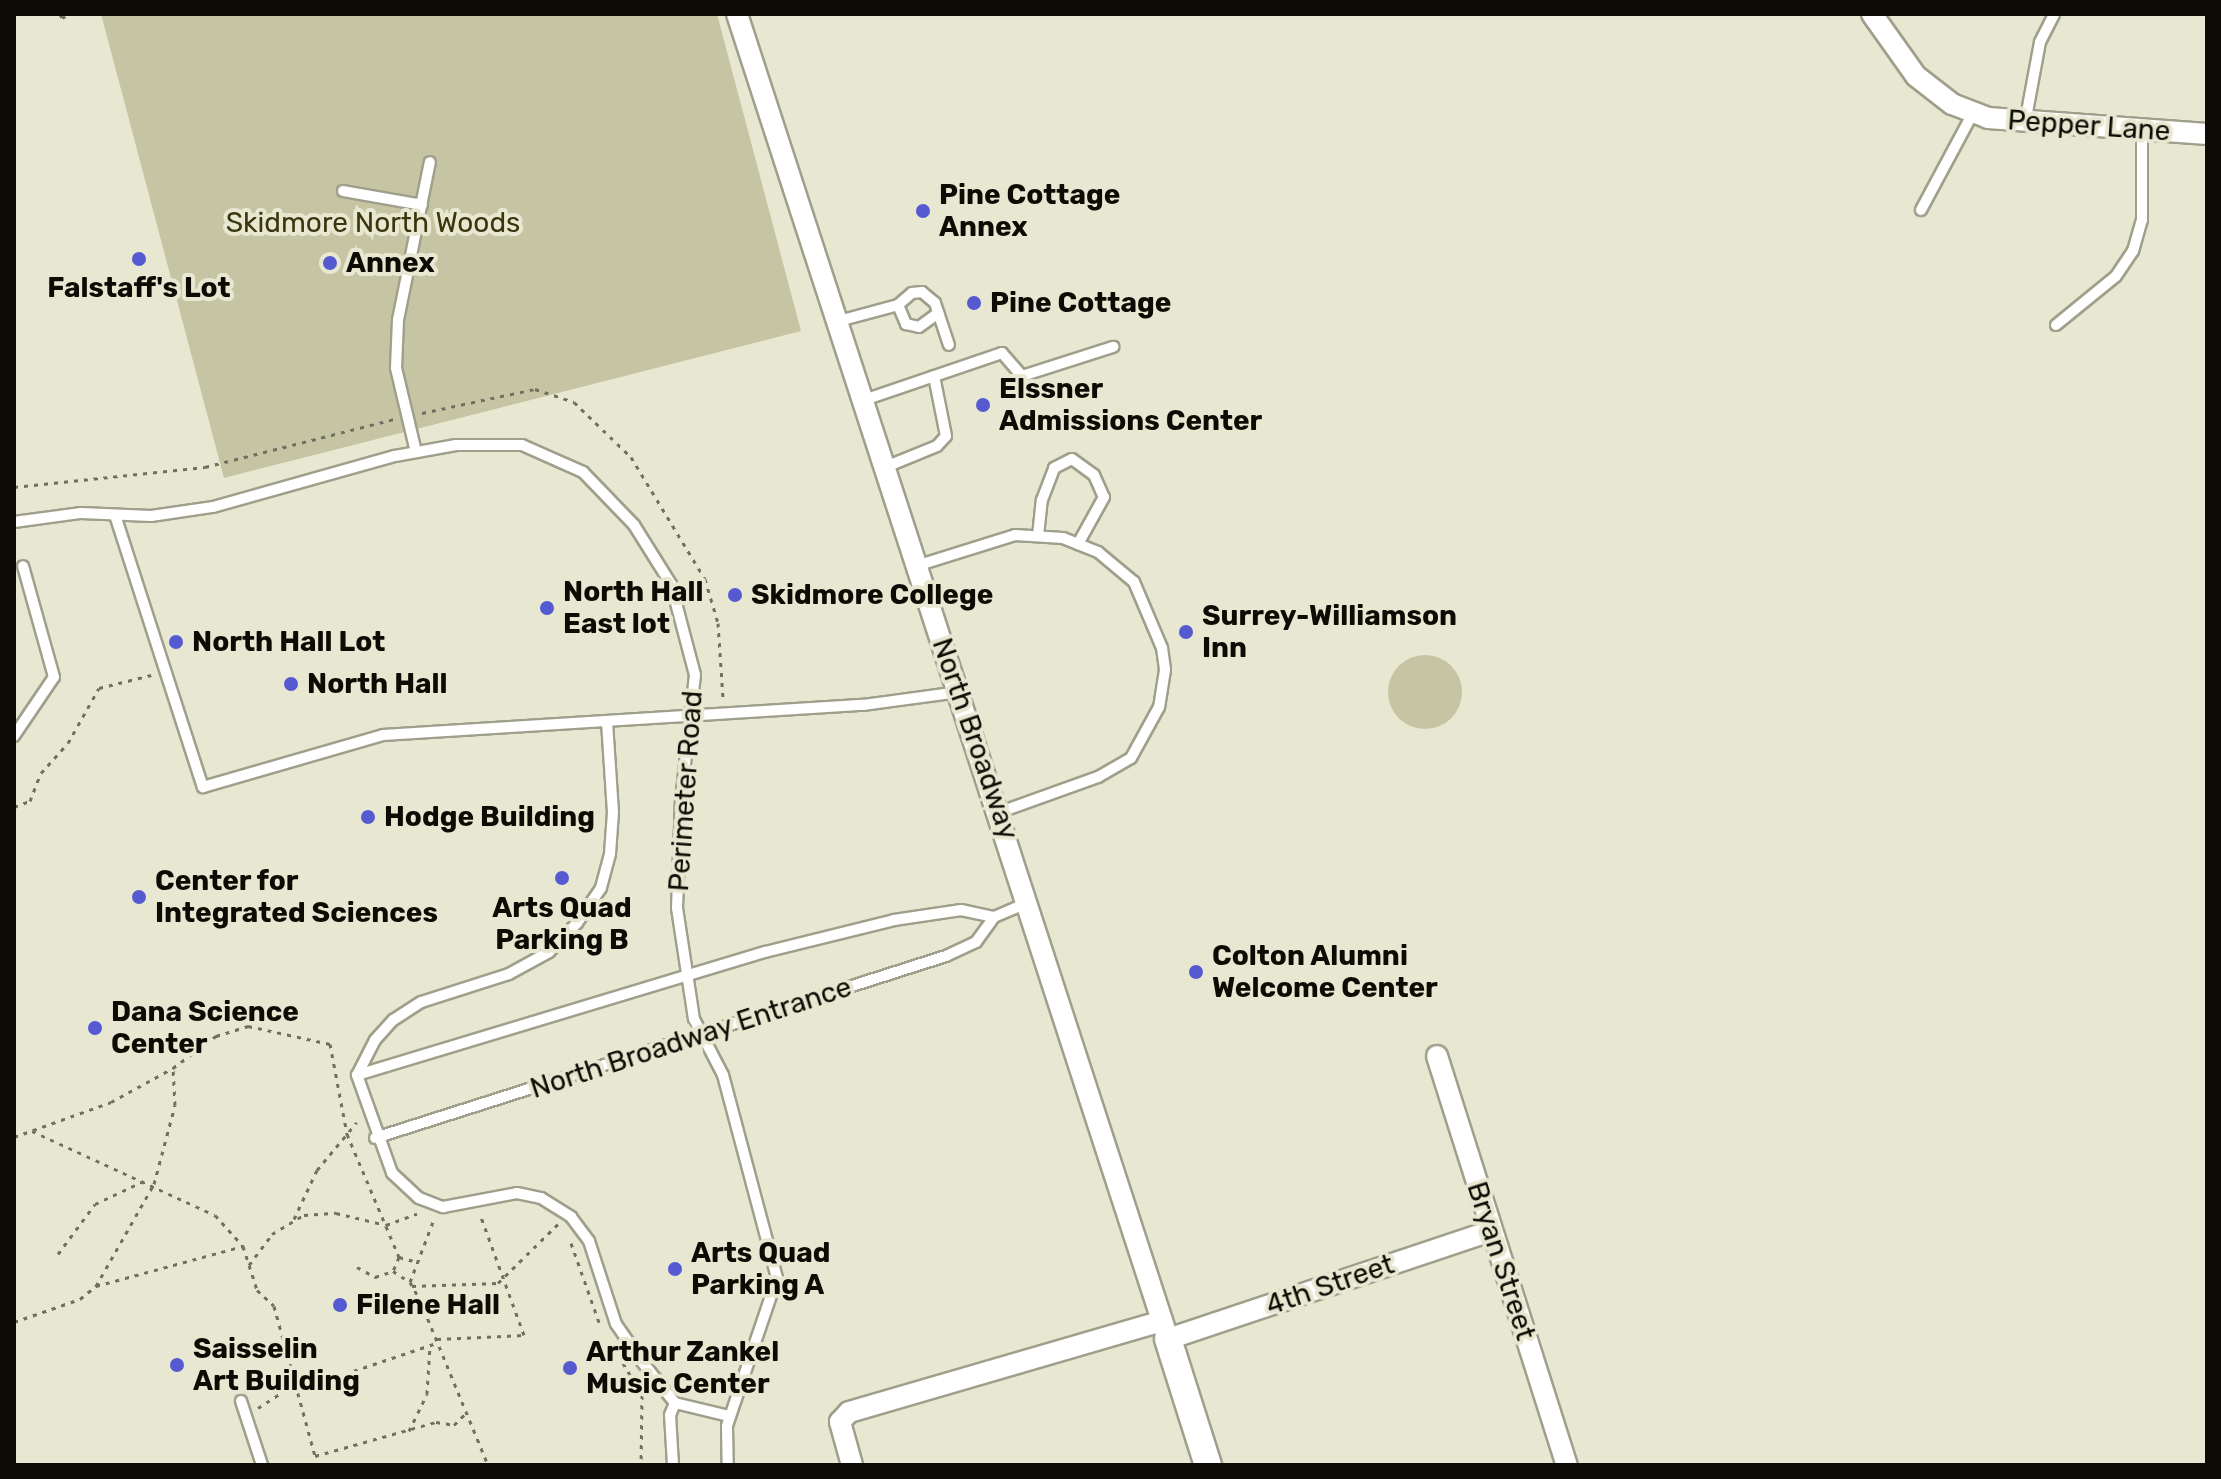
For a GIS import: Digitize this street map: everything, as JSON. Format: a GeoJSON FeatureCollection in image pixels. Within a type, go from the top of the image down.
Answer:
{"type":"FeatureCollection","features":[{"type":"Feature","properties":{"kind":"street","name":"North Broadway"},"geometry":{"type":"LineString","coordinates":[[737,14],[883,468],[1000,812],[1208,1465]]}},
{"type":"Feature","properties":{"kind":"street","name":"Pepper Lane"},"geometry":{"type":"LineString","coordinates":[[1872,14],[1916,76],[1952,104],[1973,113],[2025,125],[2207,134]]}},
{"type":"Feature","properties":{"kind":"street","name":"Bryan Street"},"geometry":{"type":"LineString","coordinates":[[1437,1056],[1567,1465]]}},
{"type":"Feature","properties":{"kind":"street","name":"4th Street"},"geometry":{"type":"LineString","coordinates":[[852,1465],[840,1422],[849,1412],[1165,1330],[1491,1231]]}},
{"type":"Feature","properties":{"kind":"lane"},"geometry":{"type":"LineString","coordinates":[[2025,125],[2040,42],[2054,14]]}},
{"type":"Feature","properties":{"kind":"lane"},"geometry":{"type":"LineString","coordinates":[[1921,210],[1973,113]]}},
{"type":"Feature","properties":{"kind":"lane"},"geometry":{"type":"LineString","coordinates":[[2056,325],[2116,276],[2133,251],[2142,220],[2142,132]]}},
{"type":"Feature","properties":{"kind":"lane"},"geometry":{"type":"LineString","coordinates":[[416,452],[396,368],[398,320],[430,162]]}},
{"type":"Feature","properties":{"kind":"lane"},"geometry":{"type":"LineString","coordinates":[[343,191],[422,205]]}},
{"type":"Feature","properties":{"kind":"lane"},"geometry":{"type":"LineString","coordinates":[[835,322],[898,305],[912,293],[922,292],[938,313],[949,345]]}},
{"type":"Feature","properties":{"kind":"lane"},"geometry":{"type":"LineString","coordinates":[[898,305],[906,324],[919,327],[938,313]]}},
{"type":"Feature","properties":{"kind":"lane"},"geometry":{"type":"LineString","coordinates":[[861,401],[1002,353],[1022,376],[1113,347]]}},
{"type":"Feature","properties":{"kind":"lane"},"geometry":{"type":"LineString","coordinates":[[883,468],[937,446],[946,436],[934,376]]}},
{"type":"Feature","properties":{"kind":"lane","name":"Perimeter Road"},"geometry":{"type":"LineString","coordinates":[[14,522],[115,515],[151,516],[213,507],[416,452],[456,445],[522,445],[583,472],[634,525],[671,584],[695,675],[694,717],[681,799],[678,867],[686,972],[699,1036],[723,1075],[777,1278],[729,1416],[728,1465]]}},
{"type":"Feature","properties":{"kind":"lane"},"geometry":{"type":"LineString","coordinates":[[1038,536],[1042,500],[1054,468],[1072,459],[1094,475],[1104,497],[1096,521],[1078,544]]}},
{"type":"Feature","properties":{"kind":"lane"},"geometry":{"type":"LineString","coordinates":[[115,515],[203,787],[383,735],[725,715],[959,692]]}},
{"type":"Feature","properties":{"kind":"lane"},"geometry":{"type":"LineString","coordinates":[[916,566],[1015,535],[1078,544],[1098,552],[1134,582],[1162,648],[1165,670],[1159,707],[1131,758],[1098,777],[1000,812]]}},
{"type":"Feature","properties":{"kind":"lane"},"geometry":{"type":"LineString","coordinates":[[14,736],[54,677],[23,566]]}},
{"type":"Feature","properties":{"kind":"lane"},"geometry":{"type":"LineString","coordinates":[[607,722],[610,854],[601,888],[577,923],[549,952],[509,974],[421,1002],[393,1020],[375,1040],[357,1075],[375,1138],[392,1173],[419,1198],[443,1207],[478,1208],[517,1193],[541,1198],[571,1217],[589,1241],[616,1324],[675,1403],[729,1416]]}},
{"type":"Feature","properties":{"kind":"lane","name":"North Broadway Entrance"},"geometry":{"type":"LineString","coordinates":[[375,1138],[946,956],[976,942],[994,917],[1029,902]]}},
{"type":"Feature","properties":{"kind":"lane","name":"North Broadway Entrance"},"geometry":{"type":"LineString","coordinates":[[357,1075],[686,972],[894,920],[961,910],[994,917]]}},
{"type":"Feature","properties":{"kind":"lane"},"geometry":{"type":"LineString","coordinates":[[241,1401],[262,1465]]}},
{"type":"Feature","properties":{"kind":"lane"},"geometry":{"type":"LineString","coordinates":[[673,1465],[670,1415],[675,1403]]}},
{"type":"Feature","properties":{"kind":"path"},"geometry":{"type":"LineString","coordinates":[[61,16],[69,14]]}},
{"type":"Feature","properties":{"kind":"path"},"geometry":{"type":"LineString","coordinates":[[14,487],[205,467],[408,416],[535,389],[574,402],[631,457],[705,579],[718,623],[725,715]]}},
{"type":"Feature","properties":{"kind":"path"},"geometry":{"type":"LineString","coordinates":[[14,807],[30,801],[41,773],[68,743],[99,688],[165,672]]}},
{"type":"Feature","properties":{"kind":"path"},"geometry":{"type":"LineString","coordinates":[[14,1137],[111,1102],[173,1068],[216,1036],[248,1026],[330,1044],[347,1134],[399,1257],[393,1271],[375,1277],[357,1267]]}},
{"type":"Feature","properties":{"kind":"path"},"geometry":{"type":"LineString","coordinates":[[14,1322],[80,1299],[96,1286],[154,1184],[175,1105],[173,1068]]}},
{"type":"Feature","properties":{"kind":"path"},"geometry":{"type":"LineString","coordinates":[[294,1219],[317,1170],[367,1110]]}},
{"type":"Feature","properties":{"kind":"path"},"geometry":{"type":"LineString","coordinates":[[32,1131],[146,1180],[215,1215],[243,1246],[257,1290],[274,1306],[315,1456],[436,1422],[454,1425],[467,1412]]}},
{"type":"Feature","properties":{"kind":"path"},"geometry":{"type":"LineString","coordinates":[[58,1254],[95,1204],[146,1180]]}},
{"type":"Feature","properties":{"kind":"path"},"geometry":{"type":"LineString","coordinates":[[478,1208],[492,1211]]}},
{"type":"Feature","properties":{"kind":"path"},"geometry":{"type":"LineString","coordinates":[[468,1218],[478,1208]]}},
{"type":"Feature","properties":{"kind":"path"},"geometry":{"type":"LineString","coordinates":[[297,1390],[437,1341],[524,1335],[478,1208]]}},
{"type":"Feature","properties":{"kind":"path"},"geometry":{"type":"LineString","coordinates":[[249,1265],[272,1234],[294,1219],[323,1212],[386,1225],[418,1213],[448,1220]]}},
{"type":"Feature","properties":{"kind":"path"},"geometry":{"type":"LineString","coordinates":[[411,1284],[434,1219]]}},
{"type":"Feature","properties":{"kind":"path"},"geometry":{"type":"LineString","coordinates":[[550,1219],[558,1224],[570,1241],[587,1301],[602,1328]]}},
{"type":"Feature","properties":{"kind":"path"},"geometry":{"type":"LineString","coordinates":[[411,1284],[504,1279],[558,1224]]}},
{"type":"Feature","properties":{"kind":"path"},"geometry":{"type":"LineString","coordinates":[[96,1286],[243,1246]]}},
{"type":"Feature","properties":{"kind":"path"},"geometry":{"type":"LineString","coordinates":[[399,1257],[418,1262]]}},
{"type":"Feature","properties":{"kind":"path"},"geometry":{"type":"LineString","coordinates":[[393,1271],[411,1284],[488,1465]]}},
{"type":"Feature","properties":{"kind":"path"},"geometry":{"type":"LineString","coordinates":[[409,1431],[427,1394],[430,1345]]}},
{"type":"Feature","properties":{"kind":"path"},"geometry":{"type":"LineString","coordinates":[[616,1350],[642,1395],[641,1465]]}},
{"type":"Feature","properties":{"kind":"path"},"geometry":{"type":"LineString","coordinates":[[246,1416],[295,1384]]}},
{"type":"Feature","properties":{"kind":"green space","name":"Skidmore North Woods"},"geometry":{"type":"Polygon","coordinates":[[[101,14],[717,14],[801,331],[224,478],[101,14]]]}},
{"type":"Feature","properties":{"kind":"green space"},"geometry":{"type":"Polygon","coordinates":[[[1418,655],[1432,655],[1446,661],[1456,671],[1462,692],[1460,706],[1446,723],[1432,729],[1418,729],[1404,723],[1394,713],[1388,699],[1388,685],[1394,671],[1404,661],[1418,655]]]}},
{"type":"Feature","properties":{"kind":"place","name":"Pine Cottage Annex"},"geometry":{"type":"Point","coordinates":[923,211]}},
{"type":"Feature","properties":{"kind":"place","name":"Falstaff's Lot"},"geometry":{"type":"Point","coordinates":[139,259]}},
{"type":"Feature","properties":{"kind":"place","name":"Annex"},"geometry":{"type":"Point","coordinates":[330,263]}},
{"type":"Feature","properties":{"kind":"place","name":"Pine Cottage"},"geometry":{"type":"Point","coordinates":[974,303]}},
{"type":"Feature","properties":{"kind":"place","name":"Elssner Admissions Center"},"geometry":{"type":"Point","coordinates":[983,405]}},
{"type":"Feature","properties":{"kind":"place","name":"Skidmore College"},"geometry":{"type":"Point","coordinates":[735,595]}},
{"type":"Feature","properties":{"kind":"place","name":"North Hall East lot"},"geometry":{"type":"Point","coordinates":[547,608]}},
{"type":"Feature","properties":{"kind":"place","name":"Surrey-Williamson Inn"},"geometry":{"type":"Point","coordinates":[1186,632]}},
{"type":"Feature","properties":{"kind":"place","name":"North Hall Lot"},"geometry":{"type":"Point","coordinates":[176,642]}},
{"type":"Feature","properties":{"kind":"place","name":"North Hall"},"geometry":{"type":"Point","coordinates":[291,684]}},
{"type":"Feature","properties":{"kind":"place","name":"Hodge Building"},"geometry":{"type":"Point","coordinates":[368,817]}},
{"type":"Feature","properties":{"kind":"place","name":"Arts Quad Parking B"},"geometry":{"type":"Point","coordinates":[562,878]}},
{"type":"Feature","properties":{"kind":"place","name":"Center for Integrated Sciences"},"geometry":{"type":"Point","coordinates":[139,897]}},
{"type":"Feature","properties":{"kind":"place","name":"Colton Alumni Welcome Center"},"geometry":{"type":"Point","coordinates":[1196,972]}},
{"type":"Feature","properties":{"kind":"place","name":"Dana Science Center"},"geometry":{"type":"Point","coordinates":[95,1028]}},
{"type":"Feature","properties":{"kind":"place","name":"Arts Quad Parking A"},"geometry":{"type":"Point","coordinates":[675,1269]}},
{"type":"Feature","properties":{"kind":"place","name":"Filene Hall"},"geometry":{"type":"Point","coordinates":[340,1305]}},
{"type":"Feature","properties":{"kind":"place","name":"Saisselin Art Building"},"geometry":{"type":"Point","coordinates":[177,1365]}},
{"type":"Feature","properties":{"kind":"place","name":"Arthur Zankel Music Center"},"geometry":{"type":"Point","coordinates":[570,1368]}}]}
